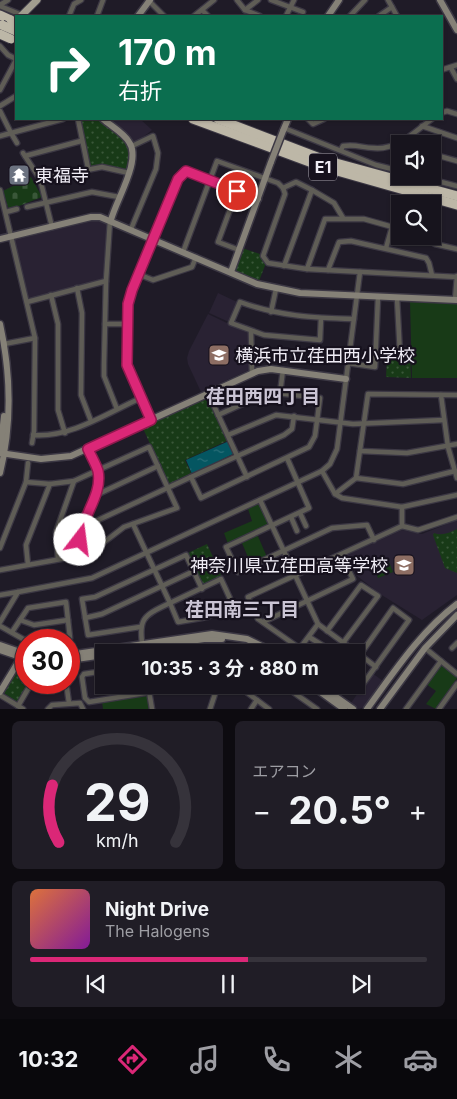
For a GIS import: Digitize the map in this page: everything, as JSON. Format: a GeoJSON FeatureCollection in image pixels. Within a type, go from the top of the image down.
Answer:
{"type":"FeatureCollection","features":[{"type":"Feature","properties":{"kind":"highway"},"geometry":{"type":"LineString","coordinates":[[5,34],[15,24]]}},
{"type":"Feature","properties":{"kind":"highway","name":"E1"},"geometry":{"type":"LineString","coordinates":[[196,120],[322,167],[457,205]]}},
{"type":"Feature","properties":{"kind":"highway","name":"E1"},"geometry":{"type":"LineString","coordinates":[[221,120],[326,160],[457,196]]}},
{"type":"Feature","properties":{"kind":"main road"},"geometry":{"type":"LineString","coordinates":[[24,15],[37,0]]}},
{"type":"Feature","properties":{"kind":"main road"},"geometry":{"type":"LineString","coordinates":[[25,15],[43,0]]}},
{"type":"Feature","properties":{"kind":"main road"},"geometry":{"type":"LineString","coordinates":[[5,34],[15,24]]}},
{"type":"Feature","properties":{"kind":"street"},"geometry":{"type":"LineString","coordinates":[[8,0],[0,5],[15,17]]}},
{"type":"Feature","properties":{"kind":"street"},"geometry":{"type":"LineString","coordinates":[[68,15],[74,4],[81,0]]}},
{"type":"Feature","properties":{"kind":"street"},"geometry":{"type":"LineString","coordinates":[[97,15],[103,0]]}},
{"type":"Feature","properties":{"kind":"street"},"geometry":{"type":"LineString","coordinates":[[139,15],[149,0],[161,15]]}},
{"type":"Feature","properties":{"kind":"street"},"geometry":{"type":"LineString","coordinates":[[195,15],[214,0]]}},
{"type":"Feature","properties":{"kind":"street"},"geometry":{"type":"LineString","coordinates":[[237,0],[246,10],[258,15]]}},
{"type":"Feature","properties":{"kind":"street"},"geometry":{"type":"LineString","coordinates":[[246,10],[258,0]]}},
{"type":"Feature","properties":{"kind":"street"},"geometry":{"type":"LineString","coordinates":[[271,0],[303,12]]}},
{"type":"Feature","properties":{"kind":"street"},"geometry":{"type":"LineString","coordinates":[[286,15],[294,0]]}},
{"type":"Feature","properties":{"kind":"street"},"geometry":{"type":"LineString","coordinates":[[329,15],[339,0]]}},
{"type":"Feature","properties":{"kind":"street"},"geometry":{"type":"LineString","coordinates":[[351,15],[365,0]]}},
{"type":"Feature","properties":{"kind":"street"},"geometry":{"type":"LineString","coordinates":[[388,0],[397,15]]}},
{"type":"Feature","properties":{"kind":"street"},"geometry":{"type":"LineString","coordinates":[[440,0],[457,30]]}},
{"type":"Feature","properties":{"kind":"street"},"geometry":{"type":"LineString","coordinates":[[380,15],[392,7]]}},
{"type":"Feature","properties":{"kind":"street"},"geometry":{"type":"LineString","coordinates":[[202,10],[207,15]]}},
{"type":"Feature","properties":{"kind":"street"},"geometry":{"type":"LineString","coordinates":[[5,34],[8,55],[15,59]]}},
{"type":"Feature","properties":{"kind":"street"},"geometry":{"type":"LineString","coordinates":[[0,90],[15,62]]}},
{"type":"Feature","properties":{"kind":"street"},"geometry":{"type":"LineString","coordinates":[[443,70],[457,65]]}},
{"type":"Feature","properties":{"kind":"street"},"geometry":{"type":"LineString","coordinates":[[451,68],[457,79]]}},
{"type":"Feature","properties":{"kind":"street"},"geometry":{"type":"LineString","coordinates":[[0,106],[15,97]]}},
{"type":"Feature","properties":{"kind":"street"},"geometry":{"type":"LineString","coordinates":[[0,112],[17,143]]}},
{"type":"Feature","properties":{"kind":"street"},"geometry":{"type":"LineString","coordinates":[[443,112],[457,114]]}},
{"type":"Feature","properties":{"kind":"street"},"geometry":{"type":"LineString","coordinates":[[0,136],[59,120]]}},
{"type":"Feature","properties":{"kind":"street"},"geometry":{"type":"LineString","coordinates":[[78,120],[88,168]]}},
{"type":"Feature","properties":{"kind":"street"},"geometry":{"type":"LineString","coordinates":[[104,120],[129,141],[132,146],[133,160],[111,220],[106,281],[104,376],[117,409]]}},
{"type":"Feature","properties":{"kind":"street"},"geometry":{"type":"LineString","coordinates":[[231,272],[288,120]]}},
{"type":"Feature","properties":{"kind":"street"},"geometry":{"type":"LineString","coordinates":[[309,120],[313,124],[322,120]]}},
{"type":"Feature","properties":{"kind":"street"},"geometry":{"type":"LineString","coordinates":[[410,135],[431,120]]}},
{"type":"Feature","properties":{"kind":"street"},"geometry":{"type":"LineString","coordinates":[[422,126],[457,138]]}},
{"type":"Feature","properties":{"kind":"street"},"geometry":{"type":"LineString","coordinates":[[284,130],[391,169]]}},
{"type":"Feature","properties":{"kind":"street"},"geometry":{"type":"LineString","coordinates":[[131,229],[158,161],[153,136],[132,146]]}},
{"type":"Feature","properties":{"kind":"street"},"geometry":{"type":"LineString","coordinates":[[52,226],[40,179],[24,154],[81,141]]}},
{"type":"Feature","properties":{"kind":"street"},"geometry":{"type":"LineString","coordinates":[[341,150],[344,146],[354,144],[386,148],[391,146]]}},
{"type":"Feature","properties":{"kind":"street"},"geometry":{"type":"LineString","coordinates":[[441,157],[457,161]]}},
{"type":"Feature","properties":{"kind":"street"},"geometry":{"type":"LineString","coordinates":[[0,239],[91,217],[111,220],[183,252],[276,289],[300,293],[456,300],[457,276],[307,269],[268,263],[263,256],[285,194],[283,188],[278,183],[217,161],[183,252]]}},
{"type":"Feature","properties":{"kind":"street"},"geometry":{"type":"LineString","coordinates":[[40,179],[88,168],[102,167],[129,173]]}},
{"type":"Feature","properties":{"kind":"street"},"geometry":{"type":"LineString","coordinates":[[151,420],[127,365],[128,304],[138,274],[178,179],[186,171],[258,199]]}},
{"type":"Feature","properties":{"kind":"street"},"geometry":{"type":"LineString","coordinates":[[283,188],[296,182],[334,203],[343,218]]}},
{"type":"Feature","properties":{"kind":"street"},"geometry":{"type":"LineString","coordinates":[[441,182],[457,186]]}},
{"type":"Feature","properties":{"kind":"street"},"geometry":{"type":"LineString","coordinates":[[0,190],[34,338],[32,443]]}},
{"type":"Feature","properties":{"kind":"street"},"geometry":{"type":"LineString","coordinates":[[284,266],[312,190]]}},
{"type":"Feature","properties":{"kind":"street"},"geometry":{"type":"LineString","coordinates":[[237,191],[218,242],[239,250]]}},
{"type":"Feature","properties":{"kind":"street"},"geometry":{"type":"LineString","coordinates":[[27,207],[92,192],[119,196]]}},
{"type":"Feature","properties":{"kind":"street"},"geometry":{"type":"LineString","coordinates":[[6,212],[17,209]]}},
{"type":"Feature","properties":{"kind":"street"},"geometry":{"type":"LineString","coordinates":[[307,269],[325,219],[364,219],[391,226]]}},
{"type":"Feature","properties":{"kind":"street"},"geometry":{"type":"LineString","coordinates":[[386,248],[391,230]]}},
{"type":"Feature","properties":{"kind":"street"},"geometry":{"type":"LineString","coordinates":[[328,270],[339,242],[351,241],[426,258],[432,275]]}},
{"type":"Feature","properties":{"kind":"street"},"geometry":{"type":"LineString","coordinates":[[439,245],[457,250]]}},
{"type":"Feature","properties":{"kind":"street"},"geometry":{"type":"LineString","coordinates":[[138,274],[153,280],[192,267],[196,257]]}},
{"type":"Feature","properties":{"kind":"street"},"geometry":{"type":"LineString","coordinates":[[0,595],[86,580],[298,483],[322,471],[330,464],[336,454],[341,422],[360,272]]}},
{"type":"Feature","properties":{"kind":"street"},"geometry":{"type":"LineString","coordinates":[[27,302],[106,281]]}},
{"type":"Feature","properties":{"kind":"street"},"geometry":{"type":"LineString","coordinates":[[77,288],[82,313],[81,395],[91,421]]}},
{"type":"Feature","properties":{"kind":"street"},"geometry":{"type":"LineString","coordinates":[[271,312],[276,289]]}},
{"type":"Feature","properties":{"kind":"street"},"geometry":{"type":"LineString","coordinates":[[51,295],[58,324],[58,410],[66,433]]}},
{"type":"Feature","properties":{"kind":"street"},"geometry":{"type":"LineString","coordinates":[[348,363],[374,366],[378,297]]}},
{"type":"Feature","properties":{"kind":"street"},"geometry":{"type":"LineString","coordinates":[[375,356],[400,354],[398,298]]}},
{"type":"Feature","properties":{"kind":"street"},"geometry":{"type":"LineString","coordinates":[[321,318],[320,340],[283,338],[251,332],[231,323],[240,302],[271,312],[321,318],[354,319]]}},
{"type":"Feature","properties":{"kind":"street"},"geometry":{"type":"LineString","coordinates":[[0,324],[1,344],[9,387],[0,473]]}},
{"type":"Feature","properties":{"kind":"street"},"geometry":{"type":"LineString","coordinates":[[105,324],[127,324]]}},
{"type":"Feature","properties":{"kind":"street"},"geometry":{"type":"LineString","coordinates":[[251,332],[252,373]]}},
{"type":"Feature","properties":{"kind":"street"},"geometry":{"type":"LineString","coordinates":[[1,344],[34,338]]}},
{"type":"Feature","properties":{"kind":"street"},"geometry":{"type":"LineString","coordinates":[[2,453],[47,459],[71,456],[252,373],[266,369],[346,379]]}},
{"type":"Feature","properties":{"kind":"street"},"geometry":{"type":"LineString","coordinates":[[280,393],[283,370]]}},
{"type":"Feature","properties":{"kind":"street"},"geometry":{"type":"LineString","coordinates":[[208,393],[247,477]]}},
{"type":"Feature","properties":{"kind":"street"},"geometry":{"type":"LineString","coordinates":[[192,477],[201,498],[303,451],[313,442],[320,398],[265,393],[218,414]]}},
{"type":"Feature","properties":{"kind":"street"},"geometry":{"type":"LineString","coordinates":[[335,494],[356,478],[368,394],[457,395]]}},
{"type":"Feature","properties":{"kind":"street"},"geometry":{"type":"LineString","coordinates":[[441,395],[448,447],[457,478]]}},
{"type":"Feature","properties":{"kind":"street"},"geometry":{"type":"LineString","coordinates":[[33,435],[49,436],[66,433],[141,398]]}},
{"type":"Feature","properties":{"kind":"street"},"geometry":{"type":"LineString","coordinates":[[228,436],[276,415],[364,423],[444,420]]}},
{"type":"Feature","properties":{"kind":"street"},"geometry":{"type":"LineString","coordinates":[[82,528],[284,435],[292,429],[294,416]]}},
{"type":"Feature","properties":{"kind":"street"},"geometry":{"type":"LineString","coordinates":[[360,451],[406,453],[457,444]]}},
{"type":"Feature","properties":{"kind":"street"},"geometry":{"type":"LineString","coordinates":[[0,570],[82,554],[106,542],[117,531],[177,508],[149,447],[74,482],[50,484],[26,482]]}},
{"type":"Feature","properties":{"kind":"street"},"geometry":{"type":"LineString","coordinates":[[82,554],[82,528],[94,496],[98,471],[88,449]]}},
{"type":"Feature","properties":{"kind":"street"},"geometry":{"type":"LineString","coordinates":[[287,458],[309,508],[226,547],[238,572],[332,528],[367,525],[374,540]]}},
{"type":"Feature","properties":{"kind":"street"},"geometry":{"type":"LineString","coordinates":[[0,548],[26,482],[28,463]]}},
{"type":"Feature","properties":{"kind":"street"},"geometry":{"type":"LineString","coordinates":[[94,496],[158,466]]}},
{"type":"Feature","properties":{"kind":"street"},"geometry":{"type":"LineString","coordinates":[[322,471],[335,494],[342,498],[402,507],[457,495]]}},
{"type":"Feature","properties":{"kind":"street"},"geometry":{"type":"LineString","coordinates":[[356,478],[403,484],[455,471]]}},
{"type":"Feature","properties":{"kind":"street"},"geometry":{"type":"LineString","coordinates":[[58,559],[56,532],[74,482]]}},
{"type":"Feature","properties":{"kind":"street"},"geometry":{"type":"LineString","coordinates":[[28,565],[26,545],[50,484]]}},
{"type":"Feature","properties":{"kind":"street"},"geometry":{"type":"LineString","coordinates":[[260,500],[318,624],[327,632],[343,643],[378,596],[361,585],[327,632]]}},
{"type":"Feature","properties":{"kind":"street"},"geometry":{"type":"LineString","coordinates":[[402,507],[402,526]]}},
{"type":"Feature","properties":{"kind":"street"},"geometry":{"type":"LineString","coordinates":[[300,513],[306,526]]}},
{"type":"Feature","properties":{"kind":"street"},"geometry":{"type":"LineString","coordinates":[[291,517],[297,530]]}},
{"type":"Feature","properties":{"kind":"street"},"geometry":{"type":"LineString","coordinates":[[289,644],[257,617],[248,598],[402,526],[418,530],[457,517]]}},
{"type":"Feature","properties":{"kind":"street"},"geometry":{"type":"LineString","coordinates":[[133,524],[155,569],[162,586],[170,603],[178,622],[207,617],[233,605],[221,579],[202,589],[170,603],[149,613],[142,621],[140,627],[142,644]]}},
{"type":"Feature","properties":{"kind":"street"},"geometry":{"type":"LineString","coordinates":[[140,627],[88,635],[82,599],[95,597],[186,555],[202,589]]}},
{"type":"Feature","properties":{"kind":"street"},"geometry":{"type":"LineString","coordinates":[[262,622],[353,579],[341,555]]}},
{"type":"Feature","properties":{"kind":"street"},"geometry":{"type":"LineString","coordinates":[[85,618],[102,614],[194,571]]}},
{"type":"Feature","properties":{"kind":"street"},"geometry":{"type":"LineString","coordinates":[[0,622],[18,592]]}},
{"type":"Feature","properties":{"kind":"street"},"geometry":{"type":"LineString","coordinates":[[12,632],[28,608],[66,602],[69,629]]}},
{"type":"Feature","properties":{"kind":"street"},"geometry":{"type":"LineString","coordinates":[[367,709],[401,662],[423,636],[457,604]]}},
{"type":"Feature","properties":{"kind":"street"},"geometry":{"type":"LineString","coordinates":[[364,644],[393,608],[410,620],[365,682]]}},
{"type":"Feature","properties":{"kind":"street"},"geometry":{"type":"LineString","coordinates":[[380,709],[425,648],[457,615]]}},
{"type":"Feature","properties":{"kind":"street"},"geometry":{"type":"LineString","coordinates":[[20,620],[34,625],[68,620]]}},
{"type":"Feature","properties":{"kind":"street"},"geometry":{"type":"LineString","coordinates":[[304,644],[318,624]]}},
{"type":"Feature","properties":{"kind":"street"},"geometry":{"type":"LineString","coordinates":[[0,626],[15,634]]}},
{"type":"Feature","properties":{"kind":"street"},"geometry":{"type":"LineString","coordinates":[[163,644],[212,634],[247,639],[257,644]]}},
{"type":"Feature","properties":{"kind":"street"},"geometry":{"type":"LineString","coordinates":[[309,637],[320,644]]}},
{"type":"Feature","properties":{"kind":"street"},"geometry":{"type":"LineString","coordinates":[[170,644],[204,639],[220,639],[245,644]]}},
{"type":"Feature","properties":{"kind":"street"},"geometry":{"type":"LineString","coordinates":[[452,648],[457,643]]}},
{"type":"Feature","properties":{"kind":"street"},"geometry":{"type":"LineString","coordinates":[[0,645],[15,652]]}},
{"type":"Feature","properties":{"kind":"street"},"geometry":{"type":"LineString","coordinates":[[425,648],[457,674]]}},
{"type":"Feature","properties":{"kind":"street"},"geometry":{"type":"LineString","coordinates":[[0,650],[15,654]]}},
{"type":"Feature","properties":{"kind":"street"},"geometry":{"type":"LineString","coordinates":[[80,654],[95,653]]}},
{"type":"Feature","properties":{"kind":"street"},"geometry":{"type":"LineString","coordinates":[[80,658],[95,656]]}},
{"type":"Feature","properties":{"kind":"street"},"geometry":{"type":"LineString","coordinates":[[365,659],[376,667]]}},
{"type":"Feature","properties":{"kind":"street"},"geometry":{"type":"LineString","coordinates":[[406,709],[441,661]]}},
{"type":"Feature","properties":{"kind":"street"},"geometry":{"type":"LineString","coordinates":[[15,670],[0,693],[23,709]]}},
{"type":"Feature","properties":{"kind":"street"},"geometry":{"type":"LineString","coordinates":[[95,672],[84,674],[82,677],[85,698],[89,702],[137,694]]}},
{"type":"Feature","properties":{"kind":"street"},"geometry":{"type":"LineString","coordinates":[[439,709],[457,684]]}},
{"type":"Feature","properties":{"kind":"street"},"geometry":{"type":"LineString","coordinates":[[18,706],[25,694]]}},
{"type":"Feature","properties":{"kind":"street"},"geometry":{"type":"LineString","coordinates":[[68,694],[69,703]]}},
{"type":"Feature","properties":{"kind":"street"},"geometry":{"type":"LineString","coordinates":[[149,694],[152,709]]}},
{"type":"Feature","properties":{"kind":"street"},"geometry":{"type":"LineString","coordinates":[[210,709],[215,694]]}},
{"type":"Feature","properties":{"kind":"street"},"geometry":{"type":"LineString","coordinates":[[249,694],[269,709]]}},
{"type":"Feature","properties":{"kind":"street"},"geometry":{"type":"LineString","coordinates":[[295,694],[314,708]]}},
{"type":"Feature","properties":{"kind":"street"},"geometry":{"type":"LineString","coordinates":[[323,694],[344,709]]}},
{"type":"Feature","properties":{"kind":"street"},"geometry":{"type":"LineString","coordinates":[[332,694],[353,709]]}},
{"type":"Feature","properties":{"kind":"street"},"geometry":{"type":"LineString","coordinates":[[251,709],[257,700]]}},
{"type":"Feature","properties":{"kind":"street"},"geometry":{"type":"LineString","coordinates":[[48,709],[52,704],[69,703],[80,703],[83,709]]}},
{"type":"Feature","properties":{"kind":"shaded area"},"geometry":{"type":"Polygon","coordinates":[[[104,120],[141,120],[152,130],[132,146],[104,120]]]}},
{"type":"Feature","properties":{"kind":"shaded area"},"geometry":{"type":"Polygon","coordinates":[[[91,219],[107,222],[103,279],[28,299],[14,238],[91,219]]]}},
{"type":"Feature","properties":{"kind":"shaded area"},"geometry":{"type":"Polygon","coordinates":[[[218,293],[237,302],[229,322],[209,313],[218,293]]]}},
{"type":"Feature","properties":{"kind":"shaded area","name":"横浜市立荏田西小学校"},"geometry":{"type":"Polygon","coordinates":[[[208,314],[248,333],[251,369],[201,392],[187,358],[208,314]]]}},
{"type":"Feature","properties":{"kind":"shaded area","name":"神奈川県立荏田高等学校"},"geometry":{"type":"Polygon","coordinates":[[[457,520],[457,595],[422,620],[380,594],[356,575],[347,555],[402,530],[422,534],[457,520]]]}},
{"type":"Feature","properties":{"kind":"shaded area"},"geometry":{"type":"Polygon","coordinates":[[[372,673],[383,681],[364,707],[359,709],[351,703],[357,694],[365,694],[365,683],[372,673]]]}},
{"type":"Feature","properties":{"kind":"green space"},"geometry":{"type":"Polygon","coordinates":[[[78,120],[104,120],[132,146],[129,173],[102,167],[88,168],[78,120]]]}},
{"type":"Feature","properties":{"kind":"green space"},"geometry":{"type":"Polygon","coordinates":[[[31,177],[42,197],[9,210],[3,191],[31,177]]]}},
{"type":"Feature","properties":{"kind":"green space"},"geometry":{"type":"Polygon","coordinates":[[[242,248],[260,254],[266,263],[259,281],[233,271],[242,248]]]}},
{"type":"Feature","properties":{"kind":"green space"},"geometry":{"type":"Polygon","coordinates":[[[410,302],[457,304],[457,378],[412,378],[410,302]]]}},
{"type":"Feature","properties":{"kind":"green space"},"geometry":{"type":"Polygon","coordinates":[[[410,355],[411,378],[386,377],[387,356],[410,355]]]}},
{"type":"Feature","properties":{"kind":"green space"},"geometry":{"type":"Polygon","coordinates":[[[208,395],[229,440],[185,460],[192,475],[169,486],[142,426],[208,395]]]}},
{"type":"Feature","properties":{"kind":"green space"},"geometry":{"type":"Polygon","coordinates":[[[259,503],[269,525],[228,544],[224,533],[252,521],[248,509],[259,503]]]}},
{"type":"Feature","properties":{"kind":"green space"},"geometry":{"type":"Polygon","coordinates":[[[457,529],[457,573],[445,568],[433,535],[434,533],[446,534],[457,529]]]}},
{"type":"Feature","properties":{"kind":"green space"},"geometry":{"type":"Polygon","coordinates":[[[257,534],[267,557],[251,564],[241,541],[257,534]]]}},
{"type":"Feature","properties":{"kind":"green space"},"geometry":{"type":"Polygon","coordinates":[[[207,544],[222,577],[203,586],[188,553],[207,544]]]}},
{"type":"Feature","properties":{"kind":"green space"},"geometry":{"type":"Polygon","coordinates":[[[389,562],[393,572],[378,578],[374,568],[389,562]]]}},
{"type":"Feature","properties":{"kind":"green space"},"geometry":{"type":"Polygon","coordinates":[[[441,665],[457,678],[436,709],[426,704],[436,691],[426,684],[441,665]]]}},
{"type":"Feature","properties":{"kind":"green space"},"geometry":{"type":"Polygon","coordinates":[[[15,675],[15,694],[22,694],[17,702],[4,693],[15,675]]]}},
{"type":"Feature","properties":{"kind":"green space"},"geometry":{"type":"Polygon","coordinates":[[[147,696],[149,709],[103,709],[102,702],[147,696]]]}},
{"type":"Feature","properties":{"kind":"water"},"geometry":{"type":"Polygon","coordinates":[[[229,441],[235,453],[192,474],[186,460],[229,441]]]}},
{"type":"Feature","properties":{"kind":"place","name":"東福寺"},"geometry":{"type":"Point","coordinates":[19,175]}},
{"type":"Feature","properties":{"kind":"place","name":"横浜市立荏田西小学校"},"geometry":{"type":"Point","coordinates":[219,355]}},
{"type":"Feature","properties":{"kind":"place","name":"神奈川県立荏田高等学校"},"geometry":{"type":"Point","coordinates":[404,565]}},
{"type":"Feature","properties":{"kind":"district","name":"荏田西四丁目"},"geometry":{"type":"Point","coordinates":[263,396]}},
{"type":"Feature","properties":{"kind":"district","name":"荏田南三丁目"},"geometry":{"type":"Point","coordinates":[242,609]}},
{"type":"Feature","properties":{"kind":"route"},"geometry":{"type":"LineString","coordinates":[[80,540],[80,533],[98,480],[98,471],[88,449],[151,420],[131,378],[127,365],[128,304],[178,179],[186,171],[237,191]]}}]}
